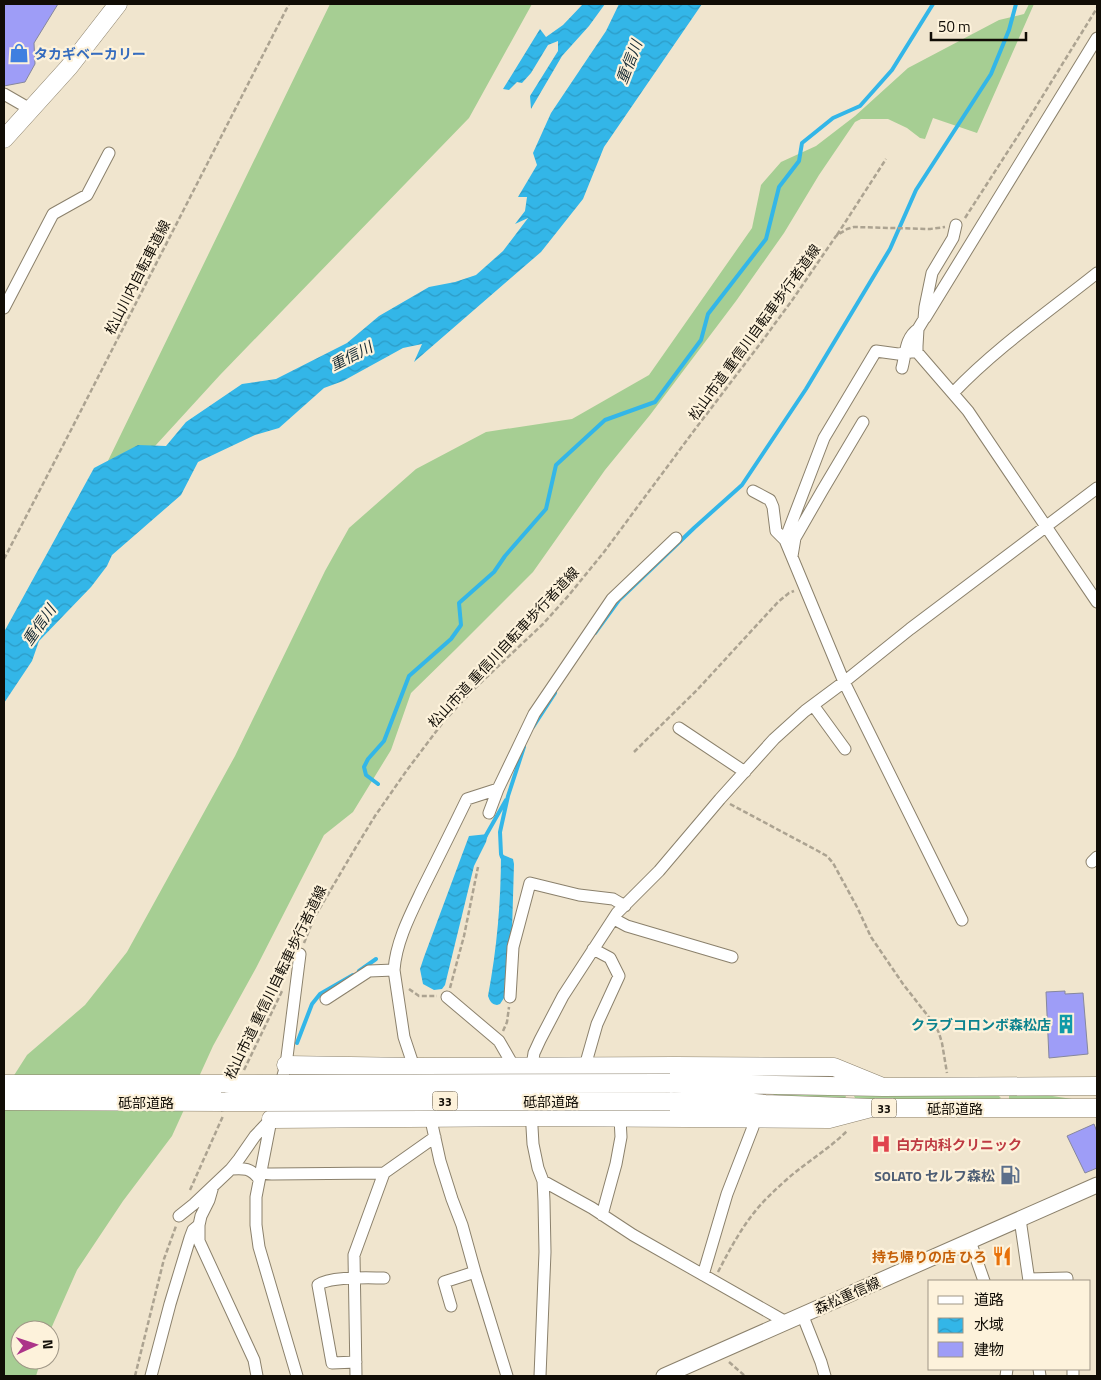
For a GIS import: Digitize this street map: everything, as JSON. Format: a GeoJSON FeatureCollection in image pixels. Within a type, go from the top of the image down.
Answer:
{"type":"FeatureCollection","features":[{"type":"Feature","properties":{"kind":"main road"},"geometry":{"type":"LineString","coordinates":[[4,139],[69,67],[118,4]]}},
{"type":"Feature","properties":{"kind":"main road"},"geometry":{"type":"LineString","coordinates":[[286,1065],[414,1067],[834,1067],[883,1087]]}},
{"type":"Feature","properties":{"kind":"main road","name":"砥部道路"},"geometry":{"type":"LineString","coordinates":[[4,1084],[670,1083],[883,1087],[1097,1086]]}},
{"type":"Feature","properties":{"kind":"main road","name":"砥部道路"},"geometry":{"type":"LineString","coordinates":[[4,1101],[670,1100],[734,1101],[871,1108],[1097,1108]]}},
{"type":"Feature","properties":{"kind":"main road"},"geometry":{"type":"LineString","coordinates":[[271,1119],[531,1117],[829,1118],[871,1108]]}},
{"type":"Feature","properties":{"kind":"main road","name":"森松重信線"},"geometry":{"type":"LineString","coordinates":[[664,1376],[696,1370],[716,1353],[1097,1186]]}},
{"type":"Feature","properties":{"kind":"street"},"geometry":{"type":"LineString","coordinates":[[902,368],[906,345],[913,333],[921,324],[1097,38]]}},
{"type":"Feature","properties":{"kind":"street"},"geometry":{"type":"LineString","coordinates":[[4,94],[30,109]]}},
{"type":"Feature","properties":{"kind":"street"},"geometry":{"type":"LineString","coordinates":[[4,308],[52,214],[87,195],[109,153]]}},
{"type":"Feature","properties":{"kind":"street"},"geometry":{"type":"LineString","coordinates":[[956,225],[953,238],[932,273],[916,346],[917,352],[968,411],[1097,602]]}},
{"type":"Feature","properties":{"kind":"street"},"geometry":{"type":"LineString","coordinates":[[953,394],[968,377],[991,357],[1097,273]]}},
{"type":"Feature","properties":{"kind":"street"},"geometry":{"type":"LineString","coordinates":[[785,540],[824,438],[876,351],[898,354],[917,352]]}},
{"type":"Feature","properties":{"kind":"street"},"geometry":{"type":"LineString","coordinates":[[792,556],[795,538],[864,422]]}},
{"type":"Feature","properties":{"kind":"street"},"geometry":{"type":"LineString","coordinates":[[522,1067],[534,1053],[563,996],[614,919],[659,871],[774,739],[813,705],[910,629],[1097,488]]}},
{"type":"Feature","properties":{"kind":"street"},"geometry":{"type":"LineString","coordinates":[[753,491],[770,500],[773,507],[776,531],[785,540],[844,682],[962,920]]}},
{"type":"Feature","properties":{"kind":"street"},"geometry":{"type":"LineString","coordinates":[[489,813],[498,789],[534,714],[612,599],[676,538]]}},
{"type":"Feature","properties":{"kind":"street"},"geometry":{"type":"LineString","coordinates":[[813,705],[845,749]]}},
{"type":"Feature","properties":{"kind":"street"},"geometry":{"type":"LineString","coordinates":[[680,728],[744,772]]}},
{"type":"Feature","properties":{"kind":"street"},"geometry":{"type":"LineString","coordinates":[[498,789],[467,799],[410,916],[395,960],[394,975],[404,1037],[432,1118],[440,1161],[462,1225],[474,1272],[507,1376]]}},
{"type":"Feature","properties":{"kind":"street"},"geometry":{"type":"LineString","coordinates":[[510,997],[513,947],[530,883],[579,895],[613,899],[625,906]]}},
{"type":"Feature","properties":{"kind":"street"},"geometry":{"type":"LineString","coordinates":[[614,919],[626,926],[732,957]]}},
{"type":"Feature","properties":{"kind":"street"},"geometry":{"type":"LineString","coordinates":[[585,1066],[597,1024],[619,976],[610,958],[593,949]]}},
{"type":"Feature","properties":{"kind":"street"},"geometry":{"type":"LineString","coordinates":[[297,1376],[260,1247],[256,1225],[256,1197],[271,1119],[286,1065],[300,954]]}},
{"type":"Feature","properties":{"kind":"street"},"geometry":{"type":"LineString","coordinates":[[326,999],[369,971],[394,975]]}},
{"type":"Feature","properties":{"kind":"street"},"geometry":{"type":"LineString","coordinates":[[447,997],[499,1041],[522,1067],[531,1117],[533,1144],[543,1181],[545,1252],[540,1376]]}},
{"type":"Feature","properties":{"kind":"street"},"geometry":{"type":"LineString","coordinates":[[602,1215],[618,1155],[621,1137],[620,1118]]}},
{"type":"Feature","properties":{"kind":"street"},"geometry":{"type":"LineString","coordinates":[[179,1216],[231,1169],[255,1136],[271,1119]]}},
{"type":"Feature","properties":{"kind":"street"},"geometry":{"type":"LineString","coordinates":[[708,1278],[727,1194],[753,1127],[752,1119]]}},
{"type":"Feature","properties":{"kind":"street"},"geometry":{"type":"LineString","coordinates":[[356,1376],[354,1254],[384,1173],[435,1136]]}},
{"type":"Feature","properties":{"kind":"street"},"geometry":{"type":"LineString","coordinates":[[231,1169],[246,1168],[260,1176],[384,1173]]}},
{"type":"Feature","properties":{"kind":"street"},"geometry":{"type":"LineString","coordinates":[[543,1181],[633,1235],[786,1322]]}},
{"type":"Feature","properties":{"kind":"street"},"geometry":{"type":"LineString","coordinates":[[213,1185],[209,1200],[198,1225],[199,1241],[254,1360],[257,1376]]}},
{"type":"Feature","properties":{"kind":"street"},"geometry":{"type":"LineString","coordinates":[[1020,1219],[1029,1280],[1067,1278],[1067,1280]]}},
{"type":"Feature","properties":{"kind":"street"},"geometry":{"type":"LineString","coordinates":[[152,1376],[170,1304],[190,1238],[193,1230],[198,1225]]}},
{"type":"Feature","properties":{"kind":"street"},"geometry":{"type":"LineString","coordinates":[[970,1241],[984,1280]]}},
{"type":"Feature","properties":{"kind":"street"},"geometry":{"type":"LineString","coordinates":[[451,1306],[444,1282],[474,1272]]}},
{"type":"Feature","properties":{"kind":"street"},"geometry":{"type":"LineString","coordinates":[[356,1362],[332,1363],[318,1285],[323,1282],[354,1278],[384,1278]]}},
{"type":"Feature","properties":{"kind":"street"},"geometry":{"type":"LineString","coordinates":[[802,1314],[825,1376]]}},
{"type":"Feature","properties":{"kind":"path","name":"松山川内自転車道線"},"geometry":{"type":"LineString","coordinates":[[4,559],[288,4]]}},
{"type":"Feature","properties":{"kind":"path"},"geometry":{"type":"LineString","coordinates":[[956,225],[967,217],[1097,8]]}},
{"type":"Feature","properties":{"kind":"path"},"geometry":{"type":"LineString","coordinates":[[836,236],[886,159]]}},
{"type":"Feature","properties":{"kind":"path","name":"松山市道 重信川自転車歩行者道線"},"geometry":{"type":"LineString","coordinates":[[300,954],[314,918],[330,890],[375,816],[407,770],[444,721],[473,690],[543,624],[604,552],[782,314],[836,236],[854,227],[930,228],[956,225]]}},
{"type":"Feature","properties":{"kind":"path"},"geometry":{"type":"LineString","coordinates":[[634,752],[697,690],[783,597],[794,591],[806,590]]}},
{"type":"Feature","properties":{"kind":"path"},"geometry":{"type":"LineString","coordinates":[[720,799],[827,856],[857,906],[871,937],[898,977],[936,1024],[942,1043],[950,1087]]}},
{"type":"Feature","properties":{"kind":"path"},"geometry":{"type":"LineString","coordinates":[[394,975],[419,996],[447,997],[464,936],[478,868]]}},
{"type":"Feature","properties":{"kind":"path","name":"松山市道 重信川自転車歩行者道線"},"geometry":{"type":"LineString","coordinates":[[241,1077],[283,989]]}},
{"type":"Feature","properties":{"kind":"path"},"geometry":{"type":"LineString","coordinates":[[499,1041],[507,1022],[510,997]]}},
{"type":"Feature","properties":{"kind":"path"},"geometry":{"type":"LineString","coordinates":[[190,1190],[225,1112]]}},
{"type":"Feature","properties":{"kind":"path"},"geometry":{"type":"LineString","coordinates":[[708,1278],[732,1246],[747,1221],[766,1198],[848,1130]]}},
{"type":"Feature","properties":{"kind":"path"},"geometry":{"type":"LineString","coordinates":[[135,1376],[164,1259],[179,1216]]}},
{"type":"Feature","properties":{"kind":"path"},"geometry":{"type":"LineString","coordinates":[[716,1353],[745,1376]]}},
{"type":"Feature","properties":{"kind":"green space"},"geometry":{"type":"Polygon","coordinates":[[[330,4],[532,4],[469,118],[220,375],[70,539],[330,4]]]}},
{"type":"Feature","properties":{"kind":"green space"},"geometry":{"type":"Polygon","coordinates":[[[1029,4],[1034,4],[977,133],[933,118],[925,139],[888,119],[861,119],[855,122],[819,175],[784,233],[736,301],[650,415],[605,470],[533,572],[411,693],[391,750],[353,812],[324,835],[256,968],[213,1046],[172,1136],[123,1201],[77,1270],[55,1320],[10,1320],[10,1370],[38,1370],[36,1376],[4,1376],[4,1091],[27,1055],[85,1005],[127,952],[235,756],[325,571],[349,528],[416,469],[486,432],[572,419],[649,375],[752,228],[761,185],[781,162],[816,146],[855,116],[908,68],[999,20],[1024,14],[1029,4]]]}},
{"type":"Feature","properties":{"kind":"green space"},"geometry":{"type":"Polygon","coordinates":[[[774,1093],[846,1096],[845,1099],[773,1096],[774,1093]]]}},
{"type":"Feature","properties":{"kind":"green space"},"geometry":{"type":"Polygon","coordinates":[[[856,1094],[999,1096],[1001,1098],[997,1100],[856,1100],[854,1096],[856,1094]]]}},
{"type":"Feature","properties":{"kind":"green space"},"geometry":{"type":"Polygon","coordinates":[[[1011,1094],[1097,1099],[1097,1101],[1009,1100],[1011,1094]]]}},
{"type":"Feature","properties":{"kind":"water"},"geometry":{"type":"Polygon","coordinates":[[[583,4],[605,4],[589,26],[562,56],[531,109],[530,96],[558,51],[558,41],[548,45],[531,73],[522,83],[517,82],[509,90],[503,89],[540,29],[546,37],[563,25],[583,4]]]}},
{"type":"Feature","properties":{"kind":"water","name":"重信川"},"geometry":{"type":"Polygon","coordinates":[[[619,4],[702,4],[604,147],[583,199],[541,252],[414,362],[422,344],[403,348],[343,381],[324,388],[279,428],[255,435],[198,462],[181,495],[112,555],[107,566],[91,587],[39,641],[32,661],[4,703],[4,632],[94,468],[138,445],[166,446],[186,422],[242,384],[276,379],[347,343],[379,316],[429,287],[455,282],[476,275],[503,251],[528,218],[515,224],[525,211],[527,197],[518,197],[537,165],[533,153],[551,113],[606,31],[619,4]]]}},
{"type":"Feature","properties":{"kind":"water"},"geometry":{"type":"Polygon","coordinates":[[[488,834],[474,866],[445,985],[442,989],[434,990],[423,984],[420,969],[424,957],[469,836],[488,834]]]}},
{"type":"Feature","properties":{"kind":"water"},"geometry":{"type":"Polygon","coordinates":[[[501,854],[513,859],[514,864],[512,931],[504,998],[497,1005],[491,1002],[488,996],[498,925],[501,854]]]}},
{"type":"Feature","properties":{"kind":"building","name":"タカギベーカリー"},"geometry":{"type":"Polygon","coordinates":[[[4,4],[58,4],[34,43],[35,64],[25,82],[4,86],[4,4]]]}},
{"type":"Feature","properties":{"kind":"building","name":"クラブコロンボ森松店"},"geometry":{"type":"Polygon","coordinates":[[[1065,991],[1065,994],[1083,993],[1088,1054],[1049,1058],[1046,992],[1065,991]]]}},
{"type":"Feature","properties":{"kind":"building"},"geometry":{"type":"Polygon","coordinates":[[[1094,1124],[1097,1132],[1097,1168],[1085,1173],[1067,1136],[1094,1124]]]}},
{"type":"Feature","properties":{"kind":"waterway"},"geometry":{"type":"LineString","coordinates":[[378,784],[366,775],[364,767],[368,759],[384,741],[409,676],[451,639],[461,625],[459,603],[494,572],[505,556],[546,509],[556,465],[605,420],[655,402],[701,340],[708,314],[766,239],[779,187],[799,161],[802,143],[833,118],[860,106],[892,70],[933,4]]}},
{"type":"Feature","properties":{"kind":"waterway"},"geometry":{"type":"LineString","coordinates":[[595,633],[619,600],[742,485],[806,389],[890,249],[916,190],[991,74],[1009,30],[1016,4]]}},
{"type":"Feature","properties":{"kind":"waterway"},"geometry":{"type":"LineString","coordinates":[[533,727],[555,693]]}},
{"type":"Feature","properties":{"kind":"waterway"},"geometry":{"type":"LineString","coordinates":[[502,857],[500,832],[508,796],[524,747]]}},
{"type":"Feature","properties":{"kind":"waterway"},"geometry":{"type":"LineString","coordinates":[[485,837],[506,800]]}},
{"type":"Feature","properties":{"kind":"waterway"},"geometry":{"type":"LineString","coordinates":[[359,971],[376,959]]}},
{"type":"Feature","properties":{"kind":"waterway"},"geometry":{"type":"LineString","coordinates":[[297,1043],[312,1004],[320,994],[353,975]]}},
{"type":"Feature","properties":{"kind":"place","name":"タカギベーカリー"},"geometry":{"type":"Point","coordinates":[19,53]}},
{"type":"Feature","properties":{"kind":"place","name":"クラブコロンボ森松店"},"geometry":{"type":"Point","coordinates":[1066,1024]}},
{"type":"Feature","properties":{"kind":"place","name":"白方内科クリニック"},"geometry":{"type":"Point","coordinates":[881,1144]}},
{"type":"Feature","properties":{"kind":"place","name":"SOLATO セルフ森松"},"geometry":{"type":"Point","coordinates":[1010,1175]}},
{"type":"Feature","properties":{"kind":"place","name":"持ち帰りの店 ひろ"},"geometry":{"type":"Point","coordinates":[1002,1256]}}]}
